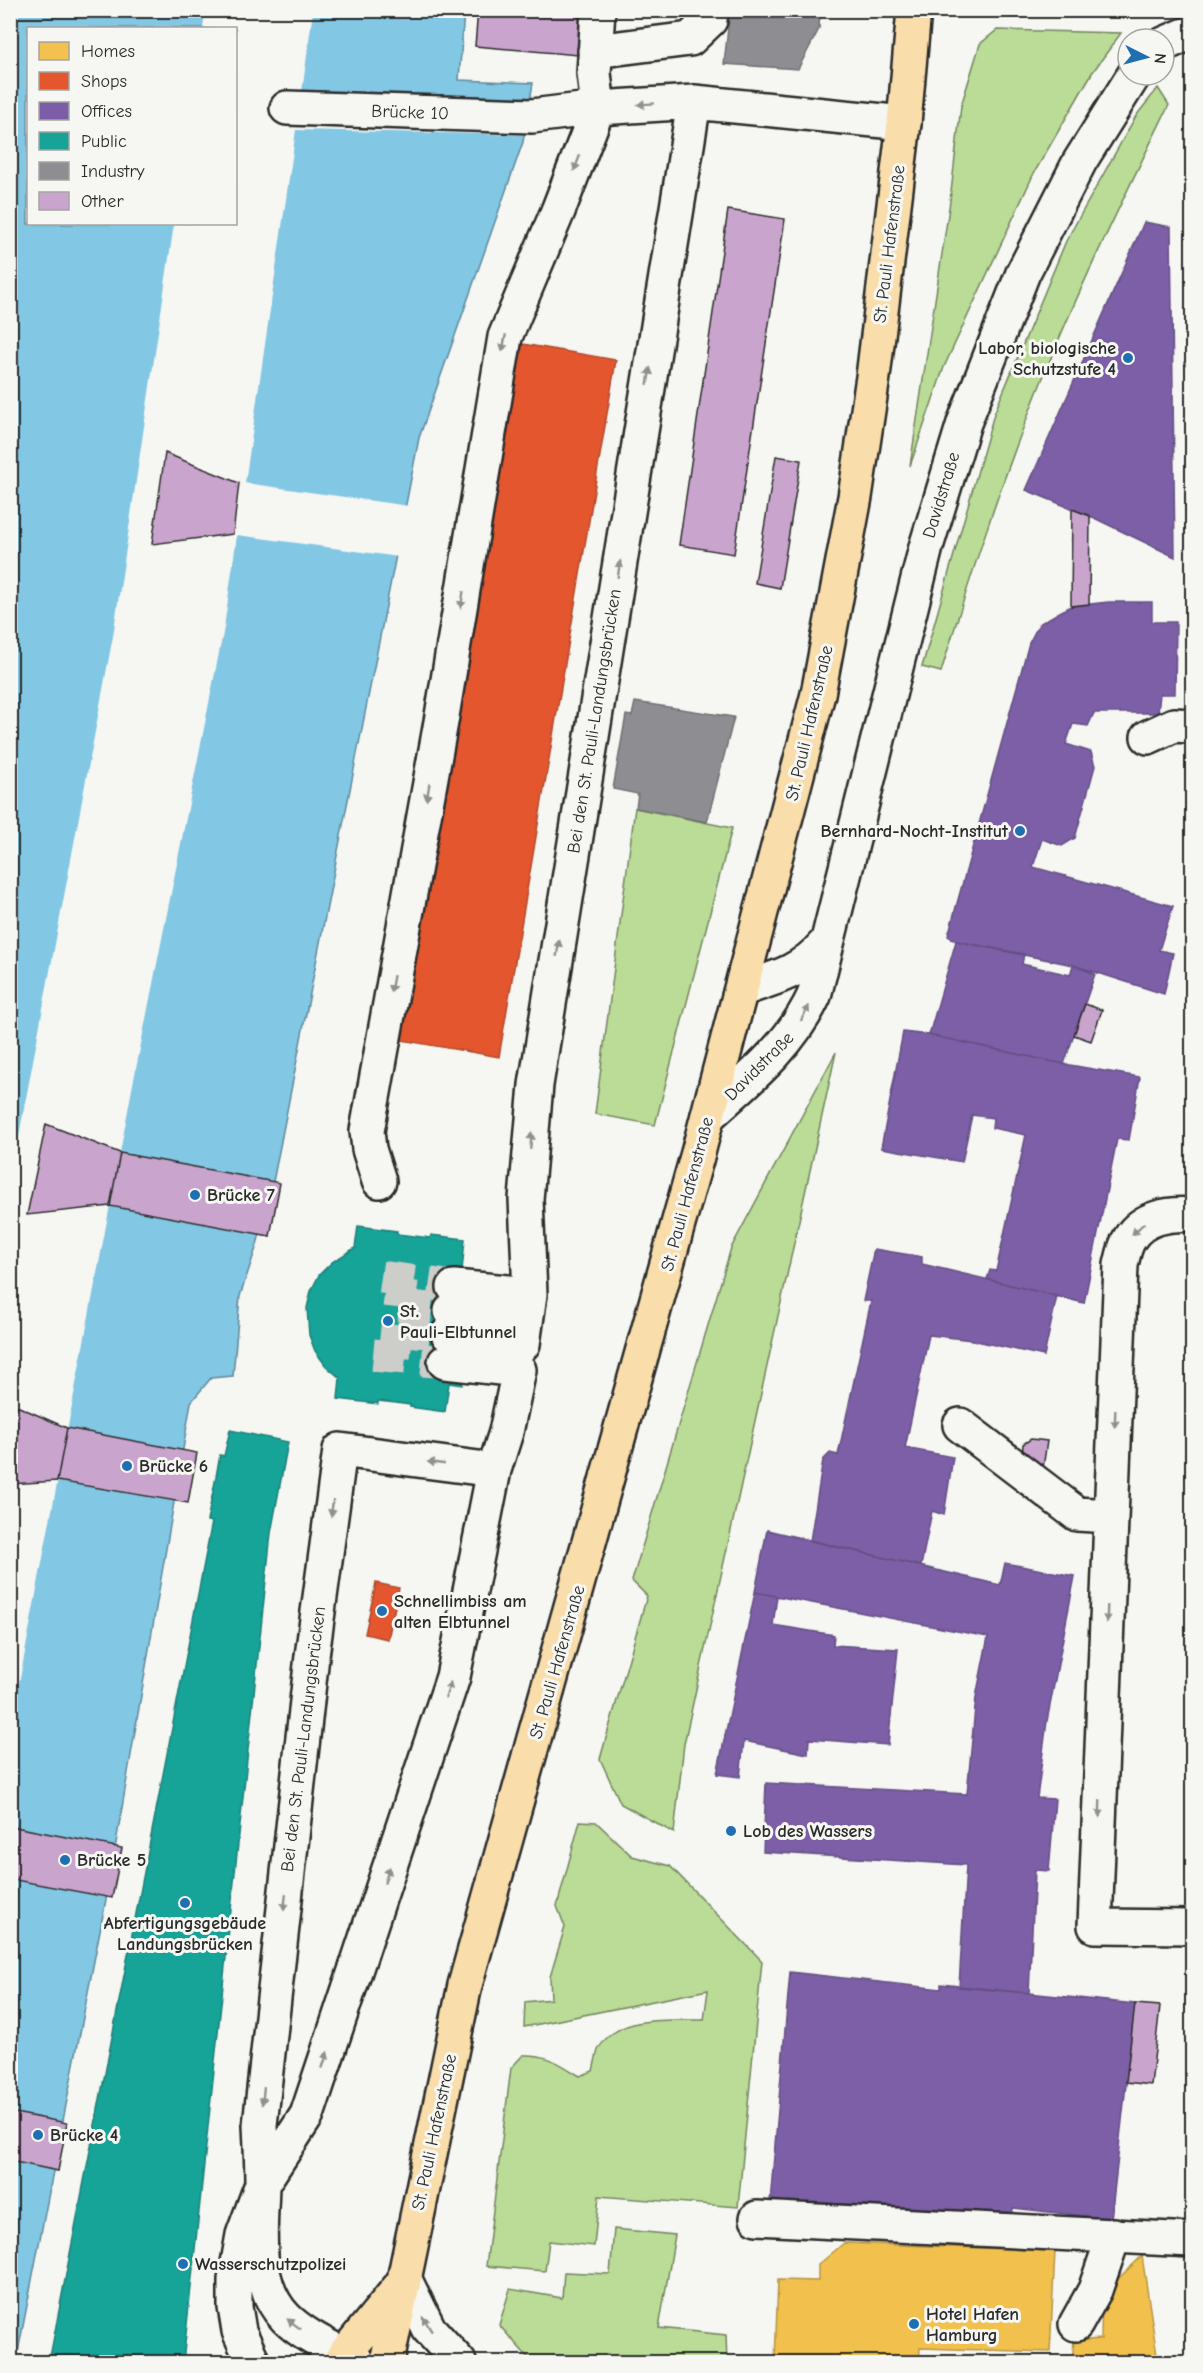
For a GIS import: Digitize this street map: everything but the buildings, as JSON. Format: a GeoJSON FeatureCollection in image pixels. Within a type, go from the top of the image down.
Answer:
{"type":"FeatureCollection","features":[{"type":"Feature","properties":{"kind":"main road","name":"St. Pauli Hafenstraße"},"geometry":{"type":"LineString","coordinates":[[387,2362],[465,1985],[708,1116],[818,693],[855,497],[873,376],[904,123],[914,10]]}},
{"type":"Feature","properties":{"kind":"main road","name":"Bei den St. Pauli-Landungsbrücken"},"geometry":{"type":"LineString","coordinates":[[347,2360],[405,2280]]}},
{"type":"Feature","properties":{"kind":"street"},"geometry":{"type":"LineString","coordinates":[[379,1181],[369,1149],[367,1131],[448,677],[505,337],[598,108],[594,73],[598,10]]}},
{"type":"Feature","properties":{"kind":"street"},"geometry":{"type":"LineString","coordinates":[[595,51],[690,39],[710,20],[711,10]]}},
{"type":"Feature","properties":{"kind":"street"},"geometry":{"type":"LineString","coordinates":[[1176,39],[1192,32]]}},
{"type":"Feature","properties":{"kind":"street","name":"Davidstraße"},"geometry":{"type":"LineString","coordinates":[[708,1116],[769,1062],[805,1015],[818,984],[825,944],[926,548],[964,423],[1023,273],[1080,161],[1126,87]]}},
{"type":"Feature","properties":{"kind":"street"},"geometry":{"type":"LineString","coordinates":[[598,108],[693,102],[904,123]]}},
{"type":"Feature","properties":{"kind":"street","name":"Bei den St. Pauli-Landungsbrücken"},"geometry":{"type":"LineString","coordinates":[[253,2362],[239,2331],[235,2307],[235,2280],[243,2235],[262,2184],[307,2115],[449,1688],[494,1470],[506,1432],[525,1332],[526,1199],[536,1085],[693,102]]}},
{"type":"Feature","properties":{"kind":"street","name":"Brücke 10"},"geometry":{"type":"LineString","coordinates":[[287,108],[532,116],[598,108]]}},
{"type":"Feature","properties":{"kind":"street"},"geometry":{"type":"LineString","coordinates":[[1148,737],[1174,725],[1192,726]]}},
{"type":"Feature","properties":{"kind":"street"},"geometry":{"type":"LineString","coordinates":[[742,989],[800,968],[825,944]]}},
{"type":"Feature","properties":{"kind":"street"},"geometry":{"type":"LineString","coordinates":[[1192,1215],[1174,1213],[1144,1223],[1129,1239],[1121,1265],[1095,1926],[1192,1928]]}},
{"type":"Feature","properties":{"kind":"street"},"geometry":{"type":"LineString","coordinates":[[525,1332],[449,1323],[525,1332]]}},
{"type":"Feature","properties":{"kind":"street"},"geometry":{"type":"LineString","coordinates":[[960,1425],[1077,1514],[1111,1516]]}},
{"type":"Feature","properties":{"kind":"street","name":"Bei den St. Pauli-Landungsbrücken"},"geometry":{"type":"LineString","coordinates":[[347,2360],[286,2318],[273,2298],[265,2277],[259,2238],[262,2184],[261,2113],[312,1656],[340,1450],[494,1470]]}},
{"type":"Feature","properties":{"kind":"street"},"geometry":{"type":"LineString","coordinates":[[757,2218],[1192,2240]]}},
{"type":"Feature","properties":{"kind":"street"},"geometry":{"type":"LineString","coordinates":[[1084,2332],[1095,2290],[1114,2235]]}},
{"type":"Feature","properties":{"kind":"street"},"geometry":{"type":"LineString","coordinates":[[405,2280],[429,2329],[459,2362]]}},
{"type":"Feature","properties":{"kind":"green space"},"geometry":{"type":"Polygon","coordinates":[[[997,30],[1116,33],[1116,40],[1092,73],[1034,173],[944,367],[910,466],[950,201],[961,106],[980,44],[997,30]]]}},
{"type":"Feature","properties":{"kind":"green space"},"geometry":{"type":"Polygon","coordinates":[[[1158,88],[1169,105],[1118,209],[1040,385],[988,527],[941,672],[922,667],[994,414],[1066,241],[1136,116],[1158,88]]]}},
{"type":"Feature","properties":{"kind":"green space"},"geometry":{"type":"Polygon","coordinates":[[[635,808],[732,828],[655,1125],[595,1114],[635,808]]]}},
{"type":"Feature","properties":{"kind":"green space"},"geometry":{"type":"Polygon","coordinates":[[[836,1052],[684,1744],[674,1833],[621,1804],[600,1759],[647,1596],[632,1581],[731,1248],[836,1052]]]}},
{"type":"Feature","properties":{"kind":"green space"},"geometry":{"type":"Polygon","coordinates":[[[580,1821],[596,1822],[632,1856],[670,1866],[762,1961],[738,2207],[599,2196],[594,2246],[549,2241],[545,2271],[486,2266],[511,2068],[523,2055],[532,2055],[553,2061],[580,2076],[593,2071],[599,2048],[619,2029],[647,2021],[704,2020],[708,1990],[524,2027],[525,2002],[551,1999],[550,1977],[565,1927],[557,1906],[580,1821]]]}},
{"type":"Feature","properties":{"kind":"green space"},"geometry":{"type":"Polygon","coordinates":[[[614,2229],[675,2235],[659,2328],[726,2335],[727,2362],[532,2362],[499,2325],[510,2289],[562,2298],[564,2272],[610,2274],[614,2229]]]}},
{"type":"Feature","properties":{"kind":"water"},"geometry":{"type":"Polygon","coordinates":[[[11,11],[464,11],[459,80],[533,83],[523,142],[419,438],[272,1187],[257,1245],[240,1296],[233,1376],[211,1378],[191,1402],[109,1884],[16,2362],[11,2362],[11,11]]]}},
{"type":"Feature","properties":{"kind":"pier"},"geometry":{"type":"Polygon","coordinates":[[[205,11],[313,11],[302,92],[533,98],[527,135],[296,130],[245,483],[409,506],[399,557],[237,535],[224,628],[133,1084],[11,1726],[11,1178],[113,636],[174,225],[237,225],[237,27],[203,27],[205,11]]]}},
{"type":"Feature","properties":{"kind":"tunnel"},"geometry":{"type":"LineString","coordinates":[[381,1277],[454,1287]]}},
{"type":"Feature","properties":{"kind":"tunnel"},"geometry":{"type":"LineString","coordinates":[[394,1357],[402,1280]]}},
{"type":"Feature","properties":{"kind":"tunnel"},"geometry":{"type":"LineString","coordinates":[[399,1306],[451,1311]]}},
{"type":"Feature","properties":{"kind":"tunnel"},"geometry":{"type":"LineString","coordinates":[[397,1329],[448,1334]]}},
{"type":"Feature","properties":{"kind":"tunnel"},"geometry":{"type":"LineString","coordinates":[[373,1355],[445,1362]]}},
{"type":"Feature","properties":{"kind":"place","name":"Labor, biologische Schutzstufe 4"},"geometry":{"type":"Point","coordinates":[1128,358]}},
{"type":"Feature","properties":{"kind":"place","name":"Bernhard-Nocht-Institut"},"geometry":{"type":"Point","coordinates":[1020,831]}},
{"type":"Feature","properties":{"kind":"place","name":"Brücke 7"},"geometry":{"type":"Point","coordinates":[195,1195]}},
{"type":"Feature","properties":{"kind":"place","name":"St. Pauli-Elbtunnel"},"geometry":{"type":"Point","coordinates":[388,1321]}},
{"type":"Feature","properties":{"kind":"place","name":"Brücke 6"},"geometry":{"type":"Point","coordinates":[127,1466]}},
{"type":"Feature","properties":{"kind":"place","name":"Schnellimbiss am alten Elbtunnel"},"geometry":{"type":"Point","coordinates":[382,1611]}},
{"type":"Feature","properties":{"kind":"place","name":"Lob des Wassers"},"geometry":{"type":"Point","coordinates":[731,1831]}},
{"type":"Feature","properties":{"kind":"place","name":"Brücke 5"},"geometry":{"type":"Point","coordinates":[65,1860]}},
{"type":"Feature","properties":{"kind":"place","name":"Abfertigungsgebäude Landungsbrücken"},"geometry":{"type":"Point","coordinates":[185,1903]}},
{"type":"Feature","properties":{"kind":"place","name":"Brücke 4"},"geometry":{"type":"Point","coordinates":[38,2135]}},
{"type":"Feature","properties":{"kind":"place","name":"Wasserschutzpolizei"},"geometry":{"type":"Point","coordinates":[183,2264]}},
{"type":"Feature","properties":{"kind":"place","name":"Hotel Hafen Hamburg"},"geometry":{"type":"Point","coordinates":[914,2324]}}]}
